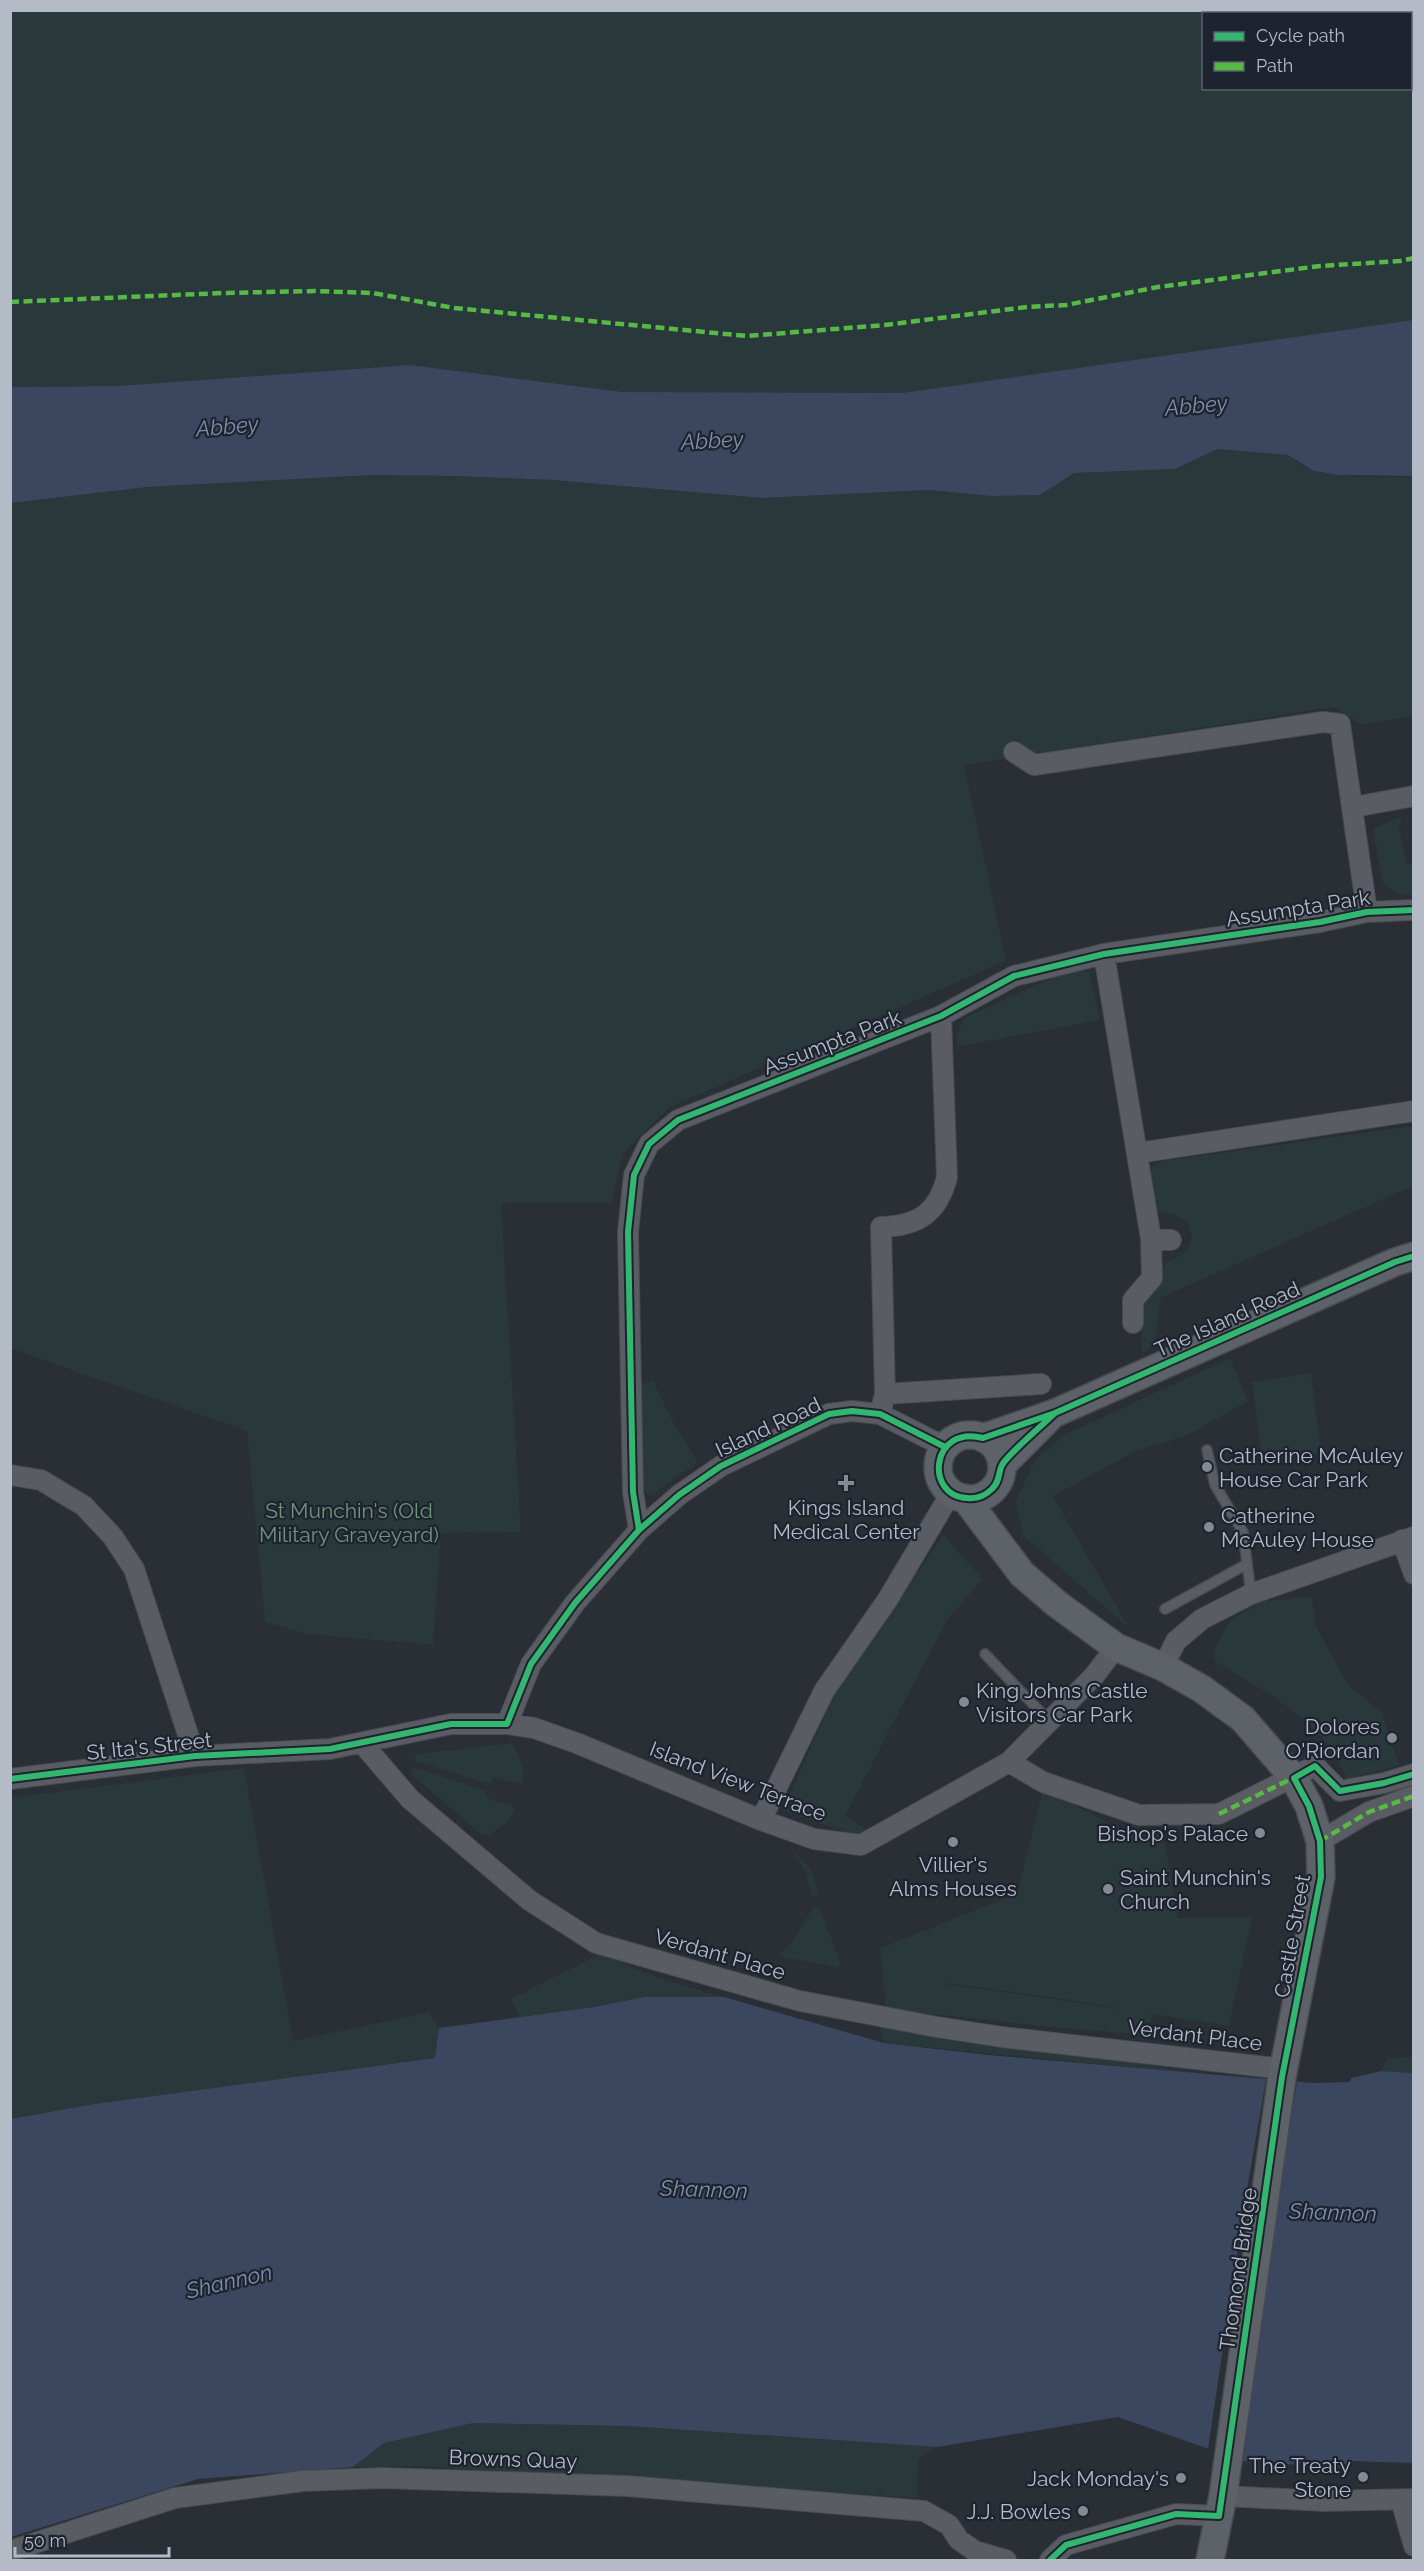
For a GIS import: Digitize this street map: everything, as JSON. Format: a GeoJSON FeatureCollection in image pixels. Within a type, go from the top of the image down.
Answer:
{"type":"FeatureCollection","features":[{"type":"Feature","properties":{"kind":"main road","name":"The Island Road"},"geometry":{"type":"LineString","coordinates":[[983,1438],[1055,1413],[1413,1256]]}},
{"type":"Feature","properties":{"kind":"main road"},"geometry":{"type":"LineString","coordinates":[[996,1542],[998,1477],[996,1449],[983,1438],[973,1435],[962,1436],[945,1447],[940,1456],[939,1476],[958,1496],[975,1498],[998,1477],[1055,1413]]}},
{"type":"Feature","properties":{"kind":"main road","name":"Castle Street"},"geometry":{"type":"LineString","coordinates":[[958,1496],[1022,1574],[1057,1604],[1116,1647],[1163,1667],[1202,1689],[1243,1719],[1294,1778],[1309,1806],[1320,1841],[1321,1877],[1283,2073]]}},
{"type":"Feature","properties":{"kind":"main road","name":"Thomond Bridge"},"geometry":{"type":"LineString","coordinates":[[1210,2560],[1223,2496],[1283,2073]]}},
{"type":"Feature","properties":{"kind":"street"},"geometry":{"type":"LineString","coordinates":[[1014,752],[1034,765],[1323,722],[1340,724],[1354,807],[1367,912]]}},
{"type":"Feature","properties":{"kind":"street"},"geometry":{"type":"LineString","coordinates":[[1354,807],[1413,796]]}},
{"type":"Feature","properties":{"kind":"street","name":"Assumpta Park"},"geometry":{"type":"LineString","coordinates":[[639,1530],[633,1492],[628,1232],[634,1175],[649,1144],[678,1120],[941,1016],[1014,976],[1104,954],[1320,922],[1367,912],[1413,910]]}},
{"type":"Feature","properties":{"kind":"street"},"geometry":{"type":"LineString","coordinates":[[1104,954],[1138,1153],[1150,1239],[1152,1278],[1133,1300],[1133,1323]]}},
{"type":"Feature","properties":{"kind":"street"},"geometry":{"type":"LineString","coordinates":[[880,1414],[885,1394],[881,1227],[903,1226],[928,1213],[942,1197],[947,1177],[941,1016]]}},
{"type":"Feature","properties":{"kind":"street"},"geometry":{"type":"LineString","coordinates":[[1138,1153],[1413,1111]]}},
{"type":"Feature","properties":{"kind":"street"},"geometry":{"type":"LineString","coordinates":[[1150,1239],[1171,1240]]}},
{"type":"Feature","properties":{"kind":"street"},"geometry":{"type":"LineString","coordinates":[[885,1394],[1041,1383]]}},
{"type":"Feature","properties":{"kind":"street","name":"Island Road"},"geometry":{"type":"LineString","coordinates":[[507,1724],[531,1664],[575,1603],[639,1530],[679,1495],[721,1466],[829,1414],[852,1411],[880,1414],[945,1447]]}},
{"type":"Feature","properties":{"kind":"street"},"geometry":{"type":"LineString","coordinates":[[10,1474],[41,1480],[84,1506],[113,1537],[129,1561],[134,1569],[195,1756]]}},
{"type":"Feature","properties":{"kind":"street"},"geometry":{"type":"LineString","coordinates":[[761,1820],[824,1691],[958,1496]]}},
{"type":"Feature","properties":{"kind":"street"},"geometry":{"type":"LineString","coordinates":[[1163,1667],[1176,1641],[1202,1619],[1251,1594],[1408,1539],[1413,1574]]}},
{"type":"Feature","properties":{"kind":"street","name":"Island View Terrace"},"geometry":{"type":"LineString","coordinates":[[507,1724],[534,1728],[579,1744],[761,1820],[814,1839],[861,1845],[1009,1762],[1094,1676],[1116,1647]]}},
{"type":"Feature","properties":{"kind":"street"},"geometry":{"type":"LineString","coordinates":[[362,1743],[450,1724],[507,1724]]}},
{"type":"Feature","properties":{"kind":"street","name":"St Ita's Street"},"geometry":{"type":"LineString","coordinates":[[10,1779],[195,1756],[330,1749],[362,1743]]}},
{"type":"Feature","properties":{"kind":"street","name":"Verdant Place"},"geometry":{"type":"LineString","coordinates":[[362,1743],[418,1806],[529,1900],[596,1943],[740,1985],[856,2012],[1002,2037],[1283,2073]]}},
{"type":"Feature","properties":{"kind":"street"},"geometry":{"type":"LineString","coordinates":[[1009,1762],[1043,1782],[1139,1815],[1219,1814],[1315,1766],[1340,1791],[1384,1783],[1413,1774]]}},
{"type":"Feature","properties":{"kind":"street"},"geometry":{"type":"LineString","coordinates":[[1320,1841],[1369,1812],[1413,1796]]}},
{"type":"Feature","properties":{"kind":"street","name":"Browns Quay"},"geometry":{"type":"LineString","coordinates":[[10,2551],[175,2498],[303,2481],[382,2478],[627,2486],[924,2511],[949,2525],[958,2540],[975,2551],[1006,2560]]}},
{"type":"Feature","properties":{"kind":"street"},"geometry":{"type":"LineString","coordinates":[[1050,2560],[1066,2545],[1176,2514],[1223,2496],[1325,2501],[1407,2500],[1413,2546]]}},
{"type":"Feature","properties":{"kind":"lane"},"geometry":{"type":"LineString","coordinates":[[1207,1450],[1215,1485],[1243,1532],[1251,1594]]}},
{"type":"Feature","properties":{"kind":"lane"},"geometry":{"type":"LineString","coordinates":[[1165,1609],[1247,1564]]}},
{"type":"Feature","properties":{"kind":"lane"},"geometry":{"type":"LineString","coordinates":[[985,1654],[1050,1722]]}},
{"type":"Feature","properties":{"kind":"green space"},"geometry":{"type":"Polygon","coordinates":[[[10,11],[1413,11],[1413,320],[902,393],[623,392],[410,365],[117,386],[11,387],[10,11]]]}},
{"type":"Feature","properties":{"kind":"green space","name":"St Munchin's (Old Military Graveyard)"},"geometry":{"type":"Polygon","coordinates":[[[1218,449],[1288,455],[1314,471],[1358,477],[1413,476],[1413,716],[1361,725],[1334,707],[964,765],[1006,961],[670,1107],[623,1153],[612,1202],[501,1203],[521,1532],[441,1533],[433,1645],[307,1634],[265,1622],[247,1431],[11,1349],[11,503],[147,487],[373,475],[553,480],[762,498],[928,490],[991,496],[1040,495],[1074,473],[1175,469],[1218,449]]]}},
{"type":"Feature","properties":{"kind":"green space"},"geometry":{"type":"Polygon","coordinates":[[[1402,816],[1399,827],[1407,864],[1413,866],[1413,895],[1397,894],[1383,883],[1373,829],[1402,816]]]}},
{"type":"Feature","properties":{"kind":"green space"},"geometry":{"type":"Polygon","coordinates":[[[1074,968],[1089,972],[1100,1020],[957,1047],[957,1033],[966,1017],[1074,968]]]}},
{"type":"Feature","properties":{"kind":"green space"},"geometry":{"type":"Polygon","coordinates":[[[1413,1126],[1413,1186],[1160,1298],[1155,1344],[1142,1353],[1141,1310],[1166,1262],[1178,1257],[1186,1250],[1191,1233],[1182,1218],[1157,1212],[1149,1177],[1153,1166],[1163,1161],[1413,1126]]]}},
{"type":"Feature","properties":{"kind":"green space"},"geometry":{"type":"Polygon","coordinates":[[[1230,1358],[1248,1401],[1188,1435],[1138,1450],[1053,1496],[1130,1629],[1024,1536],[1015,1503],[1035,1460],[1066,1434],[1230,1358]]]}},
{"type":"Feature","properties":{"kind":"green space"},"geometry":{"type":"Polygon","coordinates":[[[1311,1373],[1321,1454],[1262,1460],[1252,1382],[1311,1373]]]}},
{"type":"Feature","properties":{"kind":"green space"},"geometry":{"type":"Polygon","coordinates":[[[653,1381],[675,1426],[698,1463],[651,1496],[645,1493],[643,1487],[640,1385],[653,1381]]]}},
{"type":"Feature","properties":{"kind":"green space"},"geometry":{"type":"Polygon","coordinates":[[[943,1535],[983,1579],[947,1620],[845,1816],[868,1830],[857,1836],[783,1810],[833,1696],[943,1535]]]}},
{"type":"Feature","properties":{"kind":"green space"},"geometry":{"type":"Polygon","coordinates":[[[1312,1597],[1316,1626],[1348,1685],[1382,1712],[1399,1765],[1347,1779],[1332,1750],[1307,1722],[1277,1699],[1213,1660],[1217,1644],[1230,1621],[1260,1601],[1312,1597]]]}},
{"type":"Feature","properties":{"kind":"green space"},"geometry":{"type":"Polygon","coordinates":[[[512,1743],[524,1768],[522,1782],[518,1784],[495,1778],[490,1784],[414,1761],[416,1754],[512,1743]]]}},
{"type":"Feature","properties":{"kind":"green space"},"geometry":{"type":"Polygon","coordinates":[[[412,1767],[487,1791],[485,1795],[488,1798],[513,1806],[515,1811],[507,1822],[488,1836],[482,1835],[410,1773],[412,1767]]]}},
{"type":"Feature","properties":{"kind":"green space"},"geometry":{"type":"Polygon","coordinates":[[[244,1768],[293,2041],[429,2012],[439,2028],[435,2058],[94,2104],[11,2119],[10,1798],[244,1768]]]}},
{"type":"Feature","properties":{"kind":"green space"},"geometry":{"type":"Polygon","coordinates":[[[1043,1789],[1135,1836],[1163,1834],[1178,1918],[1252,1917],[1229,2026],[1152,2014],[1148,2035],[1058,2028],[886,2009],[880,1948],[1009,1897],[1018,1890],[1043,1789]],[[945,1983],[1122,2009],[1065,1999],[945,1983]]]}},
{"type":"Feature","properties":{"kind":"green space"},"geometry":{"type":"Polygon","coordinates":[[[792,1851],[802,1859],[814,1876],[817,1896],[812,1896],[805,1871],[792,1851]]]}},
{"type":"Feature","properties":{"kind":"green space"},"geometry":{"type":"Polygon","coordinates":[[[814,1905],[820,1909],[839,1958],[840,1964],[836,1967],[778,1956],[792,1942],[814,1905]]]}},
{"type":"Feature","properties":{"kind":"green space"},"geometry":{"type":"Polygon","coordinates":[[[600,1954],[662,1979],[724,1997],[644,1997],[594,2007],[520,2017],[511,1999],[600,1954]]]}},
{"type":"Feature","properties":{"kind":"green space"},"geometry":{"type":"Polygon","coordinates":[[[879,2024],[1218,2076],[884,2043],[879,2024]]]}},
{"type":"Feature","properties":{"kind":"green space"},"geometry":{"type":"Polygon","coordinates":[[[1413,2057],[1413,2073],[1381,2071],[1388,2058],[1413,2057]]]}},
{"type":"Feature","properties":{"kind":"green space"},"geometry":{"type":"Polygon","coordinates":[[[473,2423],[628,2426],[937,2447],[918,2459],[917,2498],[416,2466],[353,2467],[384,2443],[473,2423]]]}},
{"type":"Feature","properties":{"kind":"water","name":"Abbey"},"geometry":{"type":"Polygon","coordinates":[[[1413,320],[1413,476],[1338,475],[1314,471],[1288,455],[1218,449],[1175,469],[1074,473],[1040,495],[991,496],[928,490],[762,498],[553,480],[373,475],[147,487],[11,503],[11,387],[117,386],[410,365],[623,392],[902,393],[1413,320]]]}},
{"type":"Feature","properties":{"kind":"water","name":"Shannon"},"geometry":{"type":"Polygon","coordinates":[[[644,1997],[724,1997],[884,2043],[988,2055],[1314,2083],[1350,2082],[1351,2078],[1381,2071],[1413,2073],[1413,2463],[1351,2461],[1342,2468],[1243,2461],[1118,2417],[937,2447],[628,2426],[473,2423],[384,2443],[353,2467],[198,2479],[11,2537],[11,2119],[94,2104],[435,2058],[439,2028],[594,2007],[644,1997]]]}},
{"type":"Feature","properties":{"kind":"pier"},"geometry":{"type":"Polygon","coordinates":[[[1266,2080],[1297,2082],[1280,2186],[1243,2461],[1208,2449],[1245,2201],[1266,2080]]]}},
{"type":"Feature","properties":{"kind":"marked path"},"geometry":{"type":"LineString","coordinates":[[10,302],[223,293],[315,291],[373,293],[454,308],[747,336],[885,325],[1027,307],[1066,305],[1158,287],[1320,266],[1400,261],[1414,258]]}},
{"type":"Feature","properties":{"kind":"marked path"},"geometry":{"type":"LineString","coordinates":[[1219,1814],[1297,1776]]}},
{"type":"Feature","properties":{"kind":"marked path"},"geometry":{"type":"LineString","coordinates":[[1320,1841],[1369,1812],[1414,1796]]}},
{"type":"Feature","properties":{"kind":"cycle path"},"geometry":{"type":"LineString","coordinates":[[639,1530],[633,1492],[628,1232],[634,1175],[649,1144],[678,1120],[941,1016],[1014,976],[1104,954],[1320,922],[1367,912],[1414,910]]}},
{"type":"Feature","properties":{"kind":"cycle path"},"geometry":{"type":"LineString","coordinates":[[1055,1413],[1006,1460],[996,1483],[986,1494],[967,1498],[953,1494],[944,1486],[939,1474],[939,1462],[944,1450],[953,1441],[966,1436],[983,1438],[1055,1413],[1395,1262],[1414,1256]]}},
{"type":"Feature","properties":{"kind":"cycle path"},"geometry":{"type":"LineString","coordinates":[[10,1779],[195,1756],[330,1749],[451,1724],[507,1724],[531,1664],[575,1603],[639,1530],[679,1495],[721,1466],[829,1414],[852,1411],[880,1414],[945,1447]]}},
{"type":"Feature","properties":{"kind":"cycle path"},"geometry":{"type":"LineString","coordinates":[[1050,2560],[1066,2545],[1176,2514],[1219,2516],[1282,2077],[1321,1877],[1320,1841],[1309,1806],[1294,1778],[1315,1766],[1340,1791],[1384,1783],[1414,1774]]}},
{"type":"Feature","properties":{"kind":"place","name":"Catherine McAuley House Car Park"},"geometry":{"type":"Point","coordinates":[1207,1467]}},
{"type":"Feature","properties":{"kind":"place","name":"Kings Island Medical Center"},"geometry":{"type":"Point","coordinates":[846,1483]}},
{"type":"Feature","properties":{"kind":"place","name":"Catherine McAuley House"},"geometry":{"type":"Point","coordinates":[1209,1527]}},
{"type":"Feature","properties":{"kind":"place","name":"King Johns Castle Visitors Car Park"},"geometry":{"type":"Point","coordinates":[964,1702]}},
{"type":"Feature","properties":{"kind":"place","name":"Dolores O'Riordan"},"geometry":{"type":"Point","coordinates":[1392,1738]}},
{"type":"Feature","properties":{"kind":"place","name":"Bishop's Palace"},"geometry":{"type":"Point","coordinates":[1260,1833]}},
{"type":"Feature","properties":{"kind":"place","name":"Villier's Alms Houses"},"geometry":{"type":"Point","coordinates":[953,1842]}},
{"type":"Feature","properties":{"kind":"place","name":"Saint Munchin's Church"},"geometry":{"type":"Point","coordinates":[1108,1889]}},
{"type":"Feature","properties":{"kind":"place","name":"The Treaty Stone"},"geometry":{"type":"Point","coordinates":[1363,2477]}},
{"type":"Feature","properties":{"kind":"place","name":"Jack Monday's"},"geometry":{"type":"Point","coordinates":[1181,2478]}},
{"type":"Feature","properties":{"kind":"place","name":"J.J. Bowles"},"geometry":{"type":"Point","coordinates":[1083,2511]}}]}
